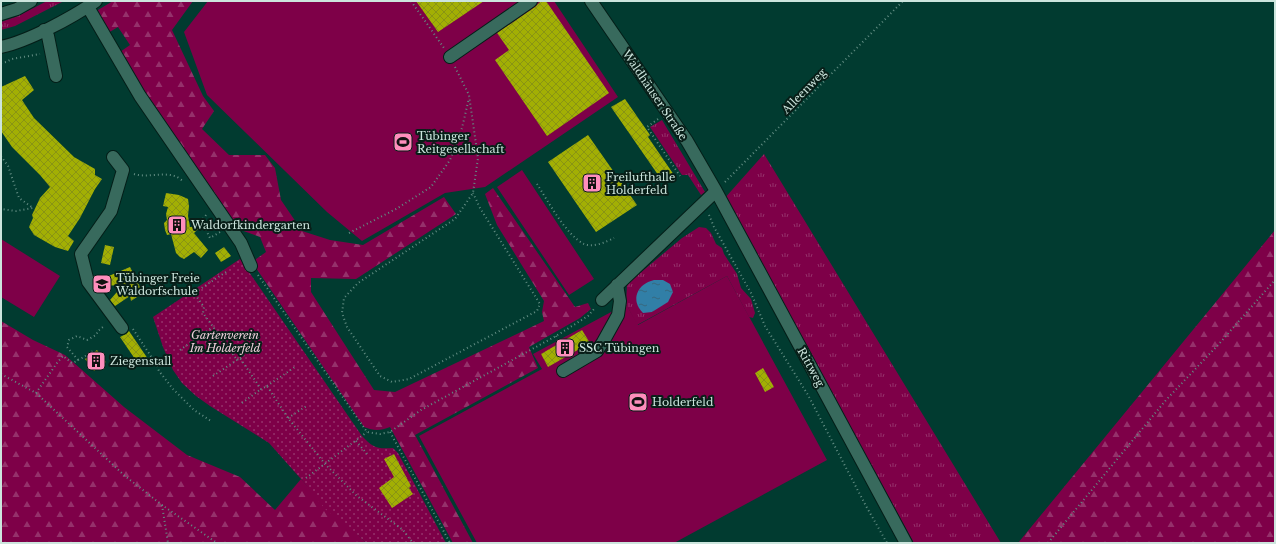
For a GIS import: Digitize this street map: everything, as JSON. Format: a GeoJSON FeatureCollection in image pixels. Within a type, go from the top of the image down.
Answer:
{"type":"FeatureCollection","features":[{"type":"Feature","properties":{"kind":"street"},"geometry":{"type":"LineString","coordinates":[[1,14],[17,9],[31,1]]}},
{"type":"Feature","properties":{"kind":"street"},"geometry":{"type":"LineString","coordinates":[[450,57],[531,1]]}},
{"type":"Feature","properties":{"kind":"street","name":"Waldhäuser Straße"},"geometry":{"type":"LineString","coordinates":[[591,1],[687,141],[716,191]]}},
{"type":"Feature","properties":{"kind":"street"},"geometry":{"type":"LineString","coordinates":[[1,47],[10,45],[44,30],[92,4],[140,96],[241,243],[251,266]]}},
{"type":"Feature","properties":{"kind":"street"},"geometry":{"type":"LineString","coordinates":[[44,30],[48,36],[56,76]]}},
{"type":"Feature","properties":{"kind":"street"},"geometry":{"type":"LineString","coordinates":[[114,157],[123,170],[111,211],[81,254],[88,282],[122,328]]}},
{"type":"Feature","properties":{"kind":"street"},"geometry":{"type":"LineString","coordinates":[[602,300],[716,191]]}},
{"type":"Feature","properties":{"kind":"street","name":"Rittweg"},"geometry":{"type":"LineString","coordinates":[[716,191],[906,543]]}},
{"type":"Feature","properties":{"kind":"street"},"geometry":{"type":"LineString","coordinates":[[563,371],[597,351],[603,342],[618,315],[620,301],[617,285]]}},
{"type":"Feature","properties":{"kind":"path"},"geometry":{"type":"LineString","coordinates":[[411,1],[450,57],[469,95],[478,158],[474,192],[480,208],[540,304],[537,311],[409,379],[392,382],[380,376],[347,327],[342,313],[344,298],[358,283],[455,219],[474,192]]}},
{"type":"Feature","properties":{"kind":"path","name":"Alleenweg"},"geometry":{"type":"LineString","coordinates":[[716,191],[903,1]]}},
{"type":"Feature","properties":{"kind":"path"},"geometry":{"type":"LineString","coordinates":[[1,63],[22,56],[51,53]]}},
{"type":"Feature","properties":{"kind":"path"},"geometry":{"type":"LineString","coordinates":[[349,233],[396,209],[431,187],[450,160],[462,128],[469,95]]}},
{"type":"Feature","properties":{"kind":"path"},"geometry":{"type":"LineString","coordinates":[[662,116],[646,126],[680,176]]}},
{"type":"Feature","properties":{"kind":"path"},"geometry":{"type":"LineString","coordinates":[[1,156],[8,166],[19,198],[33,208],[16,211],[1,209]]}},
{"type":"Feature","properties":{"kind":"path"},"geometry":{"type":"LineString","coordinates":[[123,170],[140,176],[175,176],[188,184]]}},
{"type":"Feature","properties":{"kind":"path"},"geometry":{"type":"LineString","coordinates":[[537,184],[564,225],[573,236],[585,245],[601,244],[614,238]]}},
{"type":"Feature","properties":{"kind":"path"},"geometry":{"type":"LineString","coordinates":[[703,203],[714,227],[751,293],[765,326],[808,395],[887,543]]}},
{"type":"Feature","properties":{"kind":"path"},"geometry":{"type":"LineString","coordinates":[[204,210],[207,216],[203,219],[210,238],[223,230]]}},
{"type":"Feature","properties":{"kind":"path"},"geometry":{"type":"LineString","coordinates":[[251,266],[367,432]]}},
{"type":"Feature","properties":{"kind":"path"},"geometry":{"type":"LineString","coordinates":[[226,272],[194,293],[204,307],[203,312],[237,360]]}},
{"type":"Feature","properties":{"kind":"path"},"geometry":{"type":"LineString","coordinates":[[1048,543],[1166,400],[1218,345],[1275,280]]}},
{"type":"Feature","properties":{"kind":"path"},"geometry":{"type":"LineString","coordinates":[[306,478],[367,432],[380,434],[390,432],[421,410],[556,336],[588,316],[602,300]]}},
{"type":"Feature","properties":{"kind":"path"},"geometry":{"type":"LineString","coordinates":[[122,328],[131,326],[159,371],[173,389],[194,410],[211,421]]}},
{"type":"Feature","properties":{"kind":"path"},"geometry":{"type":"LineString","coordinates":[[78,360],[67,347],[69,340],[77,336],[87,340],[96,335],[103,327]]}},
{"type":"Feature","properties":{"kind":"path"},"geometry":{"type":"LineString","coordinates":[[180,350],[213,327]]}},
{"type":"Feature","properties":{"kind":"path"},"geometry":{"type":"LineString","coordinates":[[556,336],[560,343]]}},
{"type":"Feature","properties":{"kind":"path"},"geometry":{"type":"LineString","coordinates":[[213,376],[260,344]]}},
{"type":"Feature","properties":{"kind":"path"},"geometry":{"type":"LineString","coordinates":[[36,392],[63,356],[72,363],[77,362],[93,351]]}},
{"type":"Feature","properties":{"kind":"path"},"geometry":{"type":"LineString","coordinates":[[240,358],[262,389]]}},
{"type":"Feature","properties":{"kind":"path"},"geometry":{"type":"LineString","coordinates":[[242,403],[295,367]]}},
{"type":"Feature","properties":{"kind":"path"},"geometry":{"type":"LineString","coordinates":[[1,374],[36,392],[126,476],[162,505],[217,543]]}},
{"type":"Feature","properties":{"kind":"path"},"geometry":{"type":"LineString","coordinates":[[267,386],[288,418],[325,464],[357,496],[403,530],[413,543]]}},
{"type":"Feature","properties":{"kind":"path"},"geometry":{"type":"LineString","coordinates":[[288,418],[308,405]]}},
{"type":"Feature","properties":{"kind":"path"},"geometry":{"type":"LineString","coordinates":[[390,432],[450,543]]}},
{"type":"Feature","properties":{"kind":"path"},"geometry":{"type":"LineString","coordinates":[[356,440],[369,456]]}},
{"type":"Feature","properties":{"kind":"path"},"geometry":{"type":"LineString","coordinates":[[162,505],[168,543]]}},
{"type":"Feature","properties":{"kind":"green space"},"geometry":{"type":"Polygon","coordinates":[[[47,1],[64,1],[15,26],[1,30],[1,22],[18,16],[47,1]]]}},
{"type":"Feature","properties":{"kind":"green space"},"geometry":{"type":"Polygon","coordinates":[[[113,1],[193,1],[172,30],[203,96],[214,111],[202,129],[229,155],[265,155],[275,168],[281,200],[302,231],[330,240],[363,245],[444,197],[456,214],[356,279],[311,278],[311,292],[374,390],[395,392],[544,321],[542,312],[544,301],[497,225],[485,194],[493,188],[575,307],[588,303],[591,309],[580,318],[529,347],[538,368],[415,435],[473,543],[453,543],[390,427],[377,430],[364,427],[252,262],[266,252],[260,237],[238,229],[143,91],[120,52],[130,45],[118,27],[108,33],[97,15],[98,10],[113,1]]]}},
{"type":"Feature","properties":{"kind":"green space","name":"Tübinger Reitgesellschaft"},"geometry":{"type":"Polygon","coordinates":[[[208,1],[554,1],[618,97],[485,187],[445,193],[362,241],[327,212],[207,95],[184,32],[208,1]]]}},
{"type":"Feature","properties":{"kind":"green space"},"geometry":{"type":"Polygon","coordinates":[[[662,120],[705,192],[701,195],[688,175],[682,175],[650,127],[662,120]]]}},
{"type":"Feature","properties":{"kind":"green space"},"geometry":{"type":"Polygon","coordinates":[[[764,154],[1001,543],[914,543],[724,199],[764,154]]]}},
{"type":"Feature","properties":{"kind":"green space"},"geometry":{"type":"Polygon","coordinates":[[[522,170],[594,279],[569,295],[497,187],[522,170]]]}},
{"type":"Feature","properties":{"kind":"green space"},"geometry":{"type":"Polygon","coordinates":[[[699,227],[706,228],[711,233],[716,244],[722,248],[724,254],[737,274],[741,288],[751,299],[755,313],[753,318],[749,317],[727,276],[637,325],[626,304],[627,284],[682,238],[699,227]]]}},
{"type":"Feature","properties":{"kind":"green space"},"geometry":{"type":"Polygon","coordinates":[[[1275,230],[1275,543],[1018,543],[1275,230]]]}},
{"type":"Feature","properties":{"kind":"green space"},"geometry":{"type":"Polygon","coordinates":[[[1,239],[60,276],[34,317],[1,297],[1,239]]]}},
{"type":"Feature","properties":{"kind":"green space","name":"Gartenverein Im Holderfeld"},"geometry":{"type":"Polygon","coordinates":[[[240,259],[362,436],[376,447],[393,448],[398,453],[446,543],[366,543],[349,527],[325,509],[269,443],[210,406],[182,383],[173,370],[163,347],[153,317],[240,259]]]}},
{"type":"Feature","properties":{"kind":"green space","name":"Holderfeld"},"geometry":{"type":"Polygon","coordinates":[[[727,276],[827,460],[674,543],[477,543],[419,436],[542,369],[533,354],[626,304],[638,325],[727,276]]]}},
{"type":"Feature","properties":{"kind":"green space"},"geometry":{"type":"Polygon","coordinates":[[[1,321],[33,340],[65,355],[124,407],[187,455],[240,477],[275,510],[301,479],[326,508],[350,527],[366,543],[1,543],[1,321]]]}},
{"type":"Feature","properties":{"kind":"water"},"geometry":{"type":"Polygon","coordinates":[[[663,280],[670,284],[673,292],[668,302],[652,312],[643,313],[637,303],[637,293],[643,285],[648,282],[663,280]]]}},
{"type":"Feature","properties":{"kind":"building"},"geometry":{"type":"Polygon","coordinates":[[[416,1],[484,1],[438,32],[416,1]]]}},
{"type":"Feature","properties":{"kind":"building"},"geometry":{"type":"Polygon","coordinates":[[[541,1],[546,1],[609,93],[547,136],[495,60],[509,50],[497,33],[535,7],[541,1]]]}},
{"type":"Feature","properties":{"kind":"building"},"geometry":{"type":"Polygon","coordinates":[[[25,76],[34,90],[22,100],[34,118],[74,157],[95,169],[95,175],[102,179],[68,236],[74,241],[68,251],[55,247],[34,235],[29,227],[33,218],[32,215],[40,198],[50,187],[12,147],[1,131],[1,87],[25,76]]]}},
{"type":"Feature","properties":{"kind":"building"},"geometry":{"type":"Polygon","coordinates":[[[625,99],[650,135],[648,137],[674,175],[663,182],[611,107],[625,99]]]}},
{"type":"Feature","properties":{"kind":"building","name":"Freilufthalle Holderfeld"},"geometry":{"type":"Polygon","coordinates":[[[588,135],[637,205],[596,232],[548,162],[588,135]]]}},
{"type":"Feature","properties":{"kind":"building","name":"Waldorfkindergarten"},"geometry":{"type":"Polygon","coordinates":[[[166,193],[179,195],[188,199],[188,216],[190,227],[201,226],[194,233],[208,250],[201,258],[194,252],[184,259],[176,253],[171,234],[167,235],[165,230],[164,223],[167,220],[166,214],[168,207],[163,206],[166,193]]]}},
{"type":"Feature","properties":{"kind":"building"},"geometry":{"type":"Polygon","coordinates":[[[105,245],[114,247],[110,265],[101,263],[105,245]]]}},
{"type":"Feature","properties":{"kind":"building"},"geometry":{"type":"Polygon","coordinates":[[[224,247],[231,256],[221,262],[215,253],[224,247]]]}},
{"type":"Feature","properties":{"kind":"building"},"geometry":{"type":"Polygon","coordinates":[[[130,267],[143,293],[131,301],[130,296],[115,306],[110,300],[123,285],[100,286],[97,281],[130,267]]]}},
{"type":"Feature","properties":{"kind":"building","name":"SSC Tübingen"},"geometry":{"type":"Polygon","coordinates":[[[582,330],[590,343],[548,367],[541,354],[582,330]]]}},
{"type":"Feature","properties":{"kind":"building"},"geometry":{"type":"Polygon","coordinates":[[[129,331],[148,359],[139,365],[120,337],[129,331]]]}},
{"type":"Feature","properties":{"kind":"building","name":"Ziegenstall"},"geometry":{"type":"Polygon","coordinates":[[[97,350],[106,362],[94,371],[85,359],[97,350]]]}},
{"type":"Feature","properties":{"kind":"building"},"geometry":{"type":"Polygon","coordinates":[[[763,368],[774,387],[765,392],[755,373],[763,368]]]}},
{"type":"Feature","properties":{"kind":"building"},"geometry":{"type":"Polygon","coordinates":[[[394,454],[411,486],[409,488],[413,494],[392,508],[379,488],[394,477],[384,459],[394,454]]]}},
{"type":"Feature","properties":{"kind":"place","name":"Tübinger Reitgesellschaft"},"geometry":{"type":"Point","coordinates":[403,142]}},
{"type":"Feature","properties":{"kind":"place","name":"Freilufthalle Holderfeld"},"geometry":{"type":"Point","coordinates":[592,183]}},
{"type":"Feature","properties":{"kind":"place","name":"Waldorfkindergarten"},"geometry":{"type":"Point","coordinates":[177,225]}},
{"type":"Feature","properties":{"kind":"place","name":"Tübinger Freie Waldorfschule"},"geometry":{"type":"Point","coordinates":[102,284]}},
{"type":"Feature","properties":{"kind":"place","name":"SSC Tübingen"},"geometry":{"type":"Point","coordinates":[565,348]}},
{"type":"Feature","properties":{"kind":"place","name":"Ziegenstall"},"geometry":{"type":"Point","coordinates":[96,361]}},
{"type":"Feature","properties":{"kind":"place","name":"Holderfeld"},"geometry":{"type":"Point","coordinates":[638,402]}}]}
